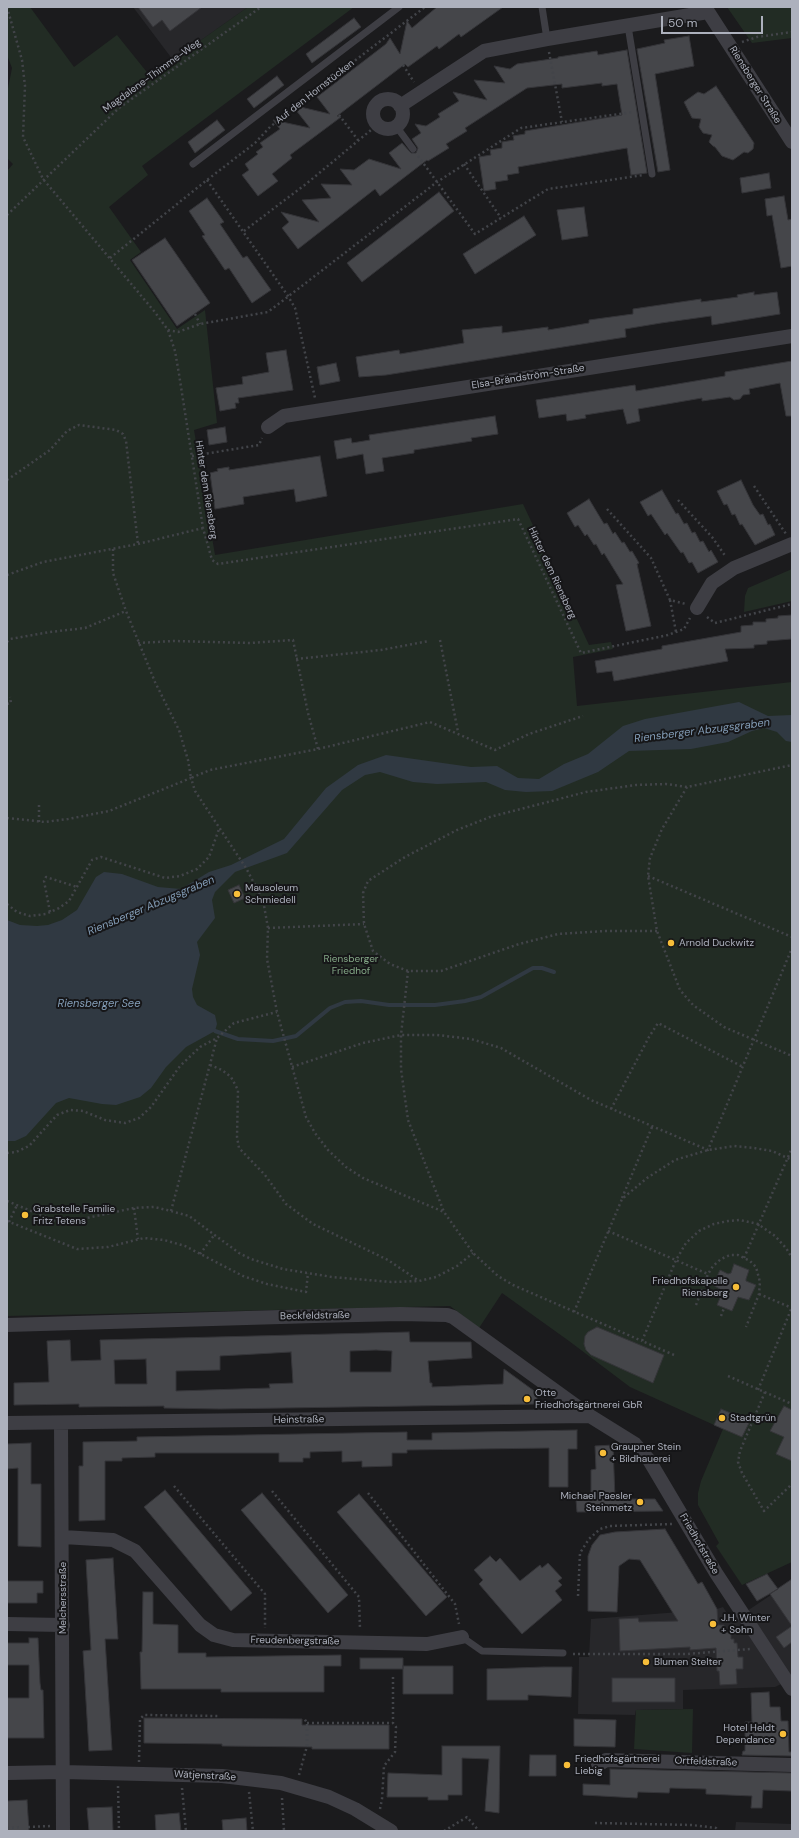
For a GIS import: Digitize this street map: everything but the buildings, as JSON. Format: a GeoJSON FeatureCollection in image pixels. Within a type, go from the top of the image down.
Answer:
{"type":"FeatureCollection","features":[{"type":"Feature","properties":{"kind":"street"},"geometry":{"type":"LineString","coordinates":[[400,106],[484,51],[547,38],[628,26],[707,9]]}},
{"type":"Feature","properties":{"kind":"street","name":"Riensberger Straße"},"geometry":{"type":"LineString","coordinates":[[707,9],[792,142]]}},
{"type":"Feature","properties":{"kind":"street"},"geometry":{"type":"LineString","coordinates":[[388,99],[393,100],[400,106],[402,119],[396,126],[386,129],[377,125],[373,116],[375,106],[378,102],[388,99]]}},
{"type":"Feature","properties":{"kind":"street","name":"Elsa-Brändström-Straße"},"geometry":{"type":"LineString","coordinates":[[268,427],[284,416],[318,410],[792,336]]}},
{"type":"Feature","properties":{"kind":"street"},"geometry":{"type":"LineString","coordinates":[[697,608],[712,583],[734,568],[790,541]]}},
{"type":"Feature","properties":{"kind":"street","name":"Beckfeldstraße"},"geometry":{"type":"LineString","coordinates":[[7,1325],[315,1316],[447,1315],[454,1317],[590,1416]]}},
{"type":"Feature","properties":{"kind":"street","name":"Heinstraße"},"geometry":{"type":"LineString","coordinates":[[7,1424],[590,1416]]}},
{"type":"Feature","properties":{"kind":"street","name":"Friedhofstraße"},"geometry":{"type":"LineString","coordinates":[[590,1416],[636,1444],[650,1460],[716,1574],[792,1689]]}},
{"type":"Feature","properties":{"kind":"street","name":"Melchersstraße"},"geometry":{"type":"LineString","coordinates":[[61,1423],[63,1537],[63,1829]]}},
{"type":"Feature","properties":{"kind":"street","name":"Freudenbergstraße"},"geometry":{"type":"LineString","coordinates":[[63,1537],[114,1540],[135,1551],[200,1625],[214,1635],[233,1640],[427,1644],[462,1637]]}},
{"type":"Feature","properties":{"kind":"street"},"geometry":{"type":"LineString","coordinates":[[7,1624],[63,1625]]}},
{"type":"Feature","properties":{"kind":"street","name":"Ortfeldstraße"},"geometry":{"type":"LineString","coordinates":[[598,1765],[606,1760],[792,1765]]}},
{"type":"Feature","properties":{"kind":"street","name":"Wätjenstraße"},"geometry":{"type":"LineString","coordinates":[[7,1773],[118,1773],[248,1778],[295,1786],[329,1797],[356,1809],[391,1831]]}},
{"type":"Feature","properties":{"kind":"lane","name":"Auf den Hornstücken"},"geometry":{"type":"LineString","coordinates":[[193,164],[399,7]]}},
{"type":"Feature","properties":{"kind":"lane"},"geometry":{"type":"LineString","coordinates":[[542,7],[547,38]]}},
{"type":"Feature","properties":{"kind":"lane"},"geometry":{"type":"LineString","coordinates":[[628,26],[652,174]]}},
{"type":"Feature","properties":{"kind":"lane"},"geometry":{"type":"LineString","coordinates":[[396,126],[413,149]]}},
{"type":"Feature","properties":{"kind":"lane"},"geometry":{"type":"LineString","coordinates":[[462,1637],[482,1651],[563,1653]]}},
{"type":"Feature","properties":{"kind":"path","name":"Hinter dem Riensberg"},"geometry":{"type":"LineString","coordinates":[[7,7],[22,60],[25,86],[23,137],[43,179],[154,311],[168,330],[175,351],[202,528],[212,560],[218,564],[518,519],[581,653],[684,629],[697,608]]}},
{"type":"Feature","properties":{"kind":"path","name":"Magdalene-Thimme-Weg"},"geometry":{"type":"LineString","coordinates":[[7,215],[43,179],[120,108],[261,7]]}},
{"type":"Feature","properties":{"kind":"path","name":"Auf den Hornstücken"},"geometry":{"type":"LineString","coordinates":[[110,258],[255,143],[270,127],[425,7]]}},
{"type":"Feature","properties":{"kind":"path"},"geometry":{"type":"LineString","coordinates":[[730,46],[757,37],[792,32]]}},
{"type":"Feature","properties":{"kind":"path"},"geometry":{"type":"LineString","coordinates":[[547,38],[562,122]]}},
{"type":"Feature","properties":{"kind":"path"},"geometry":{"type":"LineString","coordinates":[[382,39],[386,44]]}},
{"type":"Feature","properties":{"kind":"path"},"geometry":{"type":"LineString","coordinates":[[319,88],[322,92]]}},
{"type":"Feature","properties":{"kind":"path"},"geometry":{"type":"LineString","coordinates":[[168,330],[178,332],[200,324],[268,312],[437,182],[521,128],[641,110]]}},
{"type":"Feature","properties":{"kind":"path"},"geometry":{"type":"LineString","coordinates":[[338,114],[358,140]]}},
{"type":"Feature","properties":{"kind":"path"},"geometry":{"type":"LineString","coordinates":[[244,231],[306,184],[377,125]]}},
{"type":"Feature","properties":{"kind":"path"},"geometry":{"type":"LineString","coordinates":[[413,149],[475,234],[548,189],[652,174]]}},
{"type":"Feature","properties":{"kind":"path"},"geometry":{"type":"LineString","coordinates":[[464,164],[500,218]]}},
{"type":"Feature","properties":{"kind":"path"},"geometry":{"type":"LineString","coordinates":[[207,180],[244,231],[295,308],[318,410]]}},
{"type":"Feature","properties":{"kind":"path"},"geometry":{"type":"LineString","coordinates":[[195,314],[200,324]]}},
{"type":"Feature","properties":{"kind":"path"},"geometry":{"type":"LineString","coordinates":[[7,480],[50,450],[67,431],[79,425],[116,430],[123,434],[126,441],[138,544]]}},
{"type":"Feature","properties":{"kind":"path"},"geometry":{"type":"LineString","coordinates":[[192,456],[258,445],[268,427]]}},
{"type":"Feature","properties":{"kind":"path"},"geometry":{"type":"LineString","coordinates":[[754,486],[790,541]]}},
{"type":"Feature","properties":{"kind":"path"},"geometry":{"type":"LineString","coordinates":[[678,500],[712,537],[734,568]]}},
{"type":"Feature","properties":{"kind":"path"},"geometry":{"type":"LineString","coordinates":[[607,509],[651,558],[670,600],[676,632]]}},
{"type":"Feature","properties":{"kind":"path"},"geometry":{"type":"LineString","coordinates":[[7,575],[43,562],[138,544],[202,528]]}},
{"type":"Feature","properties":{"kind":"path"},"geometry":{"type":"LineString","coordinates":[[113,549],[113,573],[138,643],[178,730],[188,760],[195,791],[246,868],[263,900],[268,928],[267,959],[277,1012],[306,1117],[315,1133],[328,1150],[346,1167],[363,1178],[444,1212]]}},
{"type":"Feature","properties":{"kind":"path"},"geometry":{"type":"LineString","coordinates":[[670,600],[697,608],[715,623],[792,604]]}},
{"type":"Feature","properties":{"kind":"path"},"geometry":{"type":"LineString","coordinates":[[7,642],[10,639],[85,628],[126,611]]}},
{"type":"Feature","properties":{"kind":"path"},"geometry":{"type":"LineString","coordinates":[[138,643],[152,641],[250,643],[294,640],[296,659],[318,748]]}},
{"type":"Feature","properties":{"kind":"path"},"geometry":{"type":"LineString","coordinates":[[440,640],[458,733]]}},
{"type":"Feature","properties":{"kind":"path"},"geometry":{"type":"LineString","coordinates":[[296,659],[381,650],[429,641]]}},
{"type":"Feature","properties":{"kind":"path"},"geometry":{"type":"LineString","coordinates":[[7,704],[11,703],[10,697]]}},
{"type":"Feature","properties":{"kind":"path"},"geometry":{"type":"LineString","coordinates":[[7,818],[39,822],[68,819],[109,811],[210,770],[318,748],[430,722],[495,750],[529,734],[583,716]]}},
{"type":"Feature","properties":{"kind":"path"},"geometry":{"type":"LineString","coordinates":[[657,931],[605,931],[558,934],[519,944],[441,971],[408,971],[390,964],[373,951],[364,924],[363,892],[368,881],[405,857],[457,830],[490,817],[586,792],[636,785],[666,784],[686,787],[792,765]]}},
{"type":"Feature","properties":{"kind":"path"},"geometry":{"type":"LineString","coordinates":[[686,787],[662,829],[653,850],[650,858],[648,876],[657,931],[680,990],[693,1005],[724,1027],[792,1056]]}},
{"type":"Feature","properties":{"kind":"path"},"geometry":{"type":"LineString","coordinates":[[39,805],[39,822]]}},
{"type":"Feature","properties":{"kind":"path"},"geometry":{"type":"LineString","coordinates":[[7,904],[17,912],[30,916],[50,912],[69,901],[92,860],[101,857],[165,878],[180,876],[197,869],[208,857],[220,828]]}},
{"type":"Feature","properties":{"kind":"path"},"geometry":{"type":"LineString","coordinates":[[648,876],[792,937]]}},
{"type":"Feature","properties":{"kind":"path"},"geometry":{"type":"LineString","coordinates":[[50,912],[44,881],[46,877],[77,887]]}},
{"type":"Feature","properties":{"kind":"path"},"geometry":{"type":"LineString","coordinates":[[268,928],[364,924]]}},
{"type":"Feature","properties":{"kind":"path"},"geometry":{"type":"LineString","coordinates":[[708,1150],[792,948]]}},
{"type":"Feature","properties":{"kind":"path"},"geometry":{"type":"LineString","coordinates":[[408,971],[401,1035],[401,1069],[408,1120],[444,1212],[473,1253],[498,1276],[514,1285],[574,1312],[674,1355]]}},
{"type":"Feature","properties":{"kind":"path"},"geometry":{"type":"LineString","coordinates":[[7,1153],[16,1152],[29,1146],[57,1115],[70,1110],[83,1111],[105,1120],[125,1123],[139,1118],[151,1107],[180,1066],[200,1048],[217,1038],[234,1023],[277,1012]]}},
{"type":"Feature","properties":{"kind":"path"},"geometry":{"type":"LineString","coordinates":[[611,1110],[649,1036],[658,1023],[743,1067]]}},
{"type":"Feature","properties":{"kind":"path"},"geometry":{"type":"LineString","coordinates":[[292,1067],[363,1043],[401,1035],[436,1035],[472,1038],[501,1048],[562,1085],[611,1110],[708,1150]]}},
{"type":"Feature","properties":{"kind":"path"},"geometry":{"type":"LineString","coordinates":[[171,1211],[217,1038]]}},
{"type":"Feature","properties":{"kind":"path"},"geometry":{"type":"LineString","coordinates":[[210,1065],[222,1070],[231,1077],[238,1090],[237,1137],[239,1148],[265,1175],[286,1204],[313,1224],[388,1260],[419,1281]]}},
{"type":"Feature","properties":{"kind":"path"},"geometry":{"type":"LineString","coordinates":[[574,1312],[652,1127]]}},
{"type":"Feature","properties":{"kind":"path"},"geometry":{"type":"LineString","coordinates":[[622,1199],[647,1178],[675,1160],[708,1150],[740,1147],[772,1151],[792,1160]]}},
{"type":"Feature","properties":{"kind":"path"},"geometry":{"type":"LineString","coordinates":[[744,1258],[792,1148]]}},
{"type":"Feature","properties":{"kind":"path"},"geometry":{"type":"LineString","coordinates":[[7,1201],[53,1220],[68,1222],[134,1208],[154,1208],[171,1211],[189,1216],[239,1253],[251,1259],[283,1269],[368,1281],[419,1281],[436,1277],[457,1266],[473,1253]]}},
{"type":"Feature","properties":{"kind":"path"},"geometry":{"type":"LineString","coordinates":[[17,1205],[8,1222],[77,1249],[108,1247],[138,1238],[164,1240],[185,1246],[243,1276],[267,1284],[306,1292],[308,1273]]}},
{"type":"Feature","properties":{"kind":"path"},"geometry":{"type":"LineString","coordinates":[[134,1208],[138,1238]]}},
{"type":"Feature","properties":{"kind":"path"},"geometry":{"type":"LineString","coordinates":[[642,1341],[676,1260],[686,1243],[699,1231],[714,1224],[740,1220],[758,1224],[775,1236],[786,1248],[792,1258]]}},
{"type":"Feature","properties":{"kind":"path"},"geometry":{"type":"LineString","coordinates":[[608,1231],[708,1274]]}},
{"type":"Feature","properties":{"kind":"path"},"geometry":{"type":"LineString","coordinates":[[200,1254],[215,1234]]}},
{"type":"Feature","properties":{"kind":"path"},"geometry":{"type":"LineString","coordinates":[[696,1305],[708,1274],[713,1266],[721,1259],[730,1255],[738,1255],[750,1261],[759,1275],[759,1294],[746,1327]]}},
{"type":"Feature","properties":{"kind":"path"},"geometry":{"type":"LineString","coordinates":[[758,1390],[792,1307],[759,1294]]}},
{"type":"Feature","properties":{"kind":"path"},"geometry":{"type":"LineString","coordinates":[[721,1316],[724,1308]]}},
{"type":"Feature","properties":{"kind":"path"},"geometry":{"type":"LineString","coordinates":[[728,1376],[792,1404]]}},
{"type":"Feature","properties":{"kind":"path"},"geometry":{"type":"LineString","coordinates":[[765,1392],[740,1451],[738,1462],[742,1473],[764,1511],[792,1484]]}},
{"type":"Feature","properties":{"kind":"path"},"geometry":{"type":"LineString","coordinates":[[174,1486],[265,1594],[266,1641]]}},
{"type":"Feature","properties":{"kind":"path"},"geometry":{"type":"LineString","coordinates":[[272,1491],[359,1597],[361,1642]]}},
{"type":"Feature","properties":{"kind":"path"},"geometry":{"type":"LineString","coordinates":[[368,1493],[455,1604],[462,1637]]}},
{"type":"Feature","properties":{"kind":"path"},"geometry":{"type":"LineString","coordinates":[[578,1596],[580,1553],[589,1539],[600,1529],[610,1526],[687,1524]]}},
{"type":"Feature","properties":{"kind":"path"},"geometry":{"type":"LineString","coordinates":[[563,1653],[687,1654],[764,1647]]}},
{"type":"Feature","properties":{"kind":"path"},"geometry":{"type":"LineString","coordinates":[[376,1821],[382,1799],[384,1766],[396,1752],[396,1727],[393,1723],[393,1676]]}},
{"type":"Feature","properties":{"kind":"path"},"geometry":{"type":"LineString","coordinates":[[139,1774],[140,1720],[144,1715],[219,1716]]}},
{"type":"Feature","properties":{"kind":"path"},"geometry":{"type":"LineString","coordinates":[[295,1786],[307,1746],[307,1723],[304,1718]]}},
{"type":"Feature","properties":{"kind":"path"},"geometry":{"type":"LineString","coordinates":[[307,1723],[393,1723]]}},
{"type":"Feature","properties":{"kind":"path"},"geometry":{"type":"LineString","coordinates":[[118,1773],[119,1831]]}},
{"type":"Feature","properties":{"kind":"path"},"geometry":{"type":"LineString","coordinates":[[181,1775],[186,1831]]}},
{"type":"Feature","properties":{"kind":"path"},"geometry":{"type":"LineString","coordinates":[[248,1778],[253,1831]]}},
{"type":"Feature","properties":{"kind":"path"},"geometry":{"type":"LineString","coordinates":[[281,1783],[284,1831]]}},
{"type":"Feature","properties":{"kind":"path"},"geometry":{"type":"LineString","coordinates":[[444,1831],[467,1817],[479,1831]]}},
{"type":"Feature","properties":{"kind":"path"},"geometry":{"type":"LineString","coordinates":[[594,1823],[692,1825],[716,1828],[718,1831]]}},
{"type":"Feature","properties":{"kind":"path"},"geometry":{"type":"LineString","coordinates":[[28,1826],[63,1829]]}},
{"type":"Feature","properties":{"kind":"path"},"geometry":{"type":"LineString","coordinates":[[7,1828],[21,1827]]}},
{"type":"Feature","properties":{"kind":"shaded area"},"geometry":{"type":"Polygon","coordinates":[[[133,7],[248,7],[173,60],[133,7]]]}},
{"type":"Feature","properties":{"kind":"shaded area"},"geometry":{"type":"Polygon","coordinates":[[[792,1581],[792,1679],[775,1687],[683,1690],[683,1709],[636,1710],[635,1715],[578,1714],[579,1657],[589,1657],[591,1619],[717,1609],[723,1607],[732,1621],[792,1581]]]}},
{"type":"Feature","properties":{"kind":"shaded area"},"geometry":{"type":"Polygon","coordinates":[[[736,1822],[792,1824],[792,1831],[735,1831],[736,1822]]]}},
{"type":"Feature","properties":{"kind":"green space","name":"Riensberger Friedhof"},"geometry":{"type":"Polygon","coordinates":[[[7,7],[30,7],[74,67],[117,35],[150,76],[248,7],[354,7],[142,166],[148,175],[109,207],[141,252],[130,260],[177,329],[205,310],[217,423],[194,430],[215,555],[523,504],[589,645],[611,642],[613,649],[573,657],[577,706],[792,682],[792,1562],[742,1585],[716,1546],[719,1543],[698,1505],[698,1493],[701,1481],[723,1429],[630,1387],[502,1293],[479,1328],[450,1306],[7,1316],[7,171],[13,164],[7,158],[7,93],[12,68],[7,55],[7,7]]]}},
{"type":"Feature","properties":{"kind":"green space"},"geometry":{"type":"Polygon","coordinates":[[[727,7],[792,7],[792,38],[752,43],[727,7]]]}},
{"type":"Feature","properties":{"kind":"green space"},"geometry":{"type":"Polygon","coordinates":[[[792,569],[792,601],[744,612],[745,596],[748,588],[792,569]]]}},
{"type":"Feature","properties":{"kind":"green space"},"geometry":{"type":"Polygon","coordinates":[[[693,1709],[692,1753],[634,1749],[636,1710],[693,1709]]]}},
{"type":"Feature","properties":{"kind":"water","name":"Riensberger See"},"geometry":{"type":"Polygon","coordinates":[[[739,702],[768,716],[792,715],[792,742],[786,741],[777,732],[764,728],[752,731],[728,742],[691,749],[629,751],[598,772],[552,791],[526,792],[505,790],[486,782],[437,784],[413,782],[380,772],[365,775],[342,790],[287,853],[235,872],[215,892],[212,900],[215,918],[197,942],[200,955],[192,989],[193,997],[197,1005],[215,1015],[217,1024],[215,1031],[186,1047],[166,1067],[151,1088],[140,1097],[116,1105],[69,1098],[56,1103],[26,1136],[15,1141],[7,1141],[7,920],[20,925],[37,926],[48,925],[62,920],[77,910],[96,877],[104,872],[122,874],[158,887],[181,889],[209,872],[231,865],[284,839],[326,788],[358,765],[386,755],[471,767],[497,766],[518,778],[539,779],[564,764],[588,754],[623,726],[645,719],[739,702]]]}},
{"type":"Feature","properties":{"kind":"waterway"},"geometry":{"type":"LineString","coordinates":[[215,1031],[238,1039],[273,1041],[296,1036],[330,1008],[345,1002],[361,1001],[389,1005],[435,1005],[465,1001],[481,997],[533,968],[542,968],[554,972]]}},
{"type":"Feature","properties":{"kind":"place","name":"Mausoleum Schmiedell"},"geometry":{"type":"Point","coordinates":[237,894]}},
{"type":"Feature","properties":{"kind":"place","name":"Arnold Duckwitz"},"geometry":{"type":"Point","coordinates":[671,943]}},
{"type":"Feature","properties":{"kind":"place","name":"Grabstelle Familie Fritz Tetens"},"geometry":{"type":"Point","coordinates":[25,1215]}},
{"type":"Feature","properties":{"kind":"place","name":"Friedhofskapelle Riensberg"},"geometry":{"type":"Point","coordinates":[736,1287]}},
{"type":"Feature","properties":{"kind":"place","name":"Otte Friedhofsgärtnerei GbR"},"geometry":{"type":"Point","coordinates":[527,1399]}},
{"type":"Feature","properties":{"kind":"place","name":"Stadtgrün"},"geometry":{"type":"Point","coordinates":[722,1418]}},
{"type":"Feature","properties":{"kind":"place","name":"Graupner Stein + Bildhauerei"},"geometry":{"type":"Point","coordinates":[603,1453]}},
{"type":"Feature","properties":{"kind":"place","name":"Michael Paesler Steinmetz"},"geometry":{"type":"Point","coordinates":[640,1502]}},
{"type":"Feature","properties":{"kind":"place","name":"J.H. Winter + Sohn"},"geometry":{"type":"Point","coordinates":[713,1624]}},
{"type":"Feature","properties":{"kind":"place","name":"Blumen Stelter"},"geometry":{"type":"Point","coordinates":[646,1662]}},
{"type":"Feature","properties":{"kind":"place","name":"Hotel Heldt Dependance"},"geometry":{"type":"Point","coordinates":[783,1734]}},
{"type":"Feature","properties":{"kind":"place","name":"Friedhofsgärtnerei Liebig"},"geometry":{"type":"Point","coordinates":[567,1765]}},
{"type":"Feature","properties":{"kind":"water label","name":"Riensberger Abzugsgraben"},"geometry":{"type":"Point","coordinates":[702,731]}},
{"type":"Feature","properties":{"kind":"water label","name":"Riensberger Abzugsgraben"},"geometry":{"type":"Point","coordinates":[151,906]}}]}
